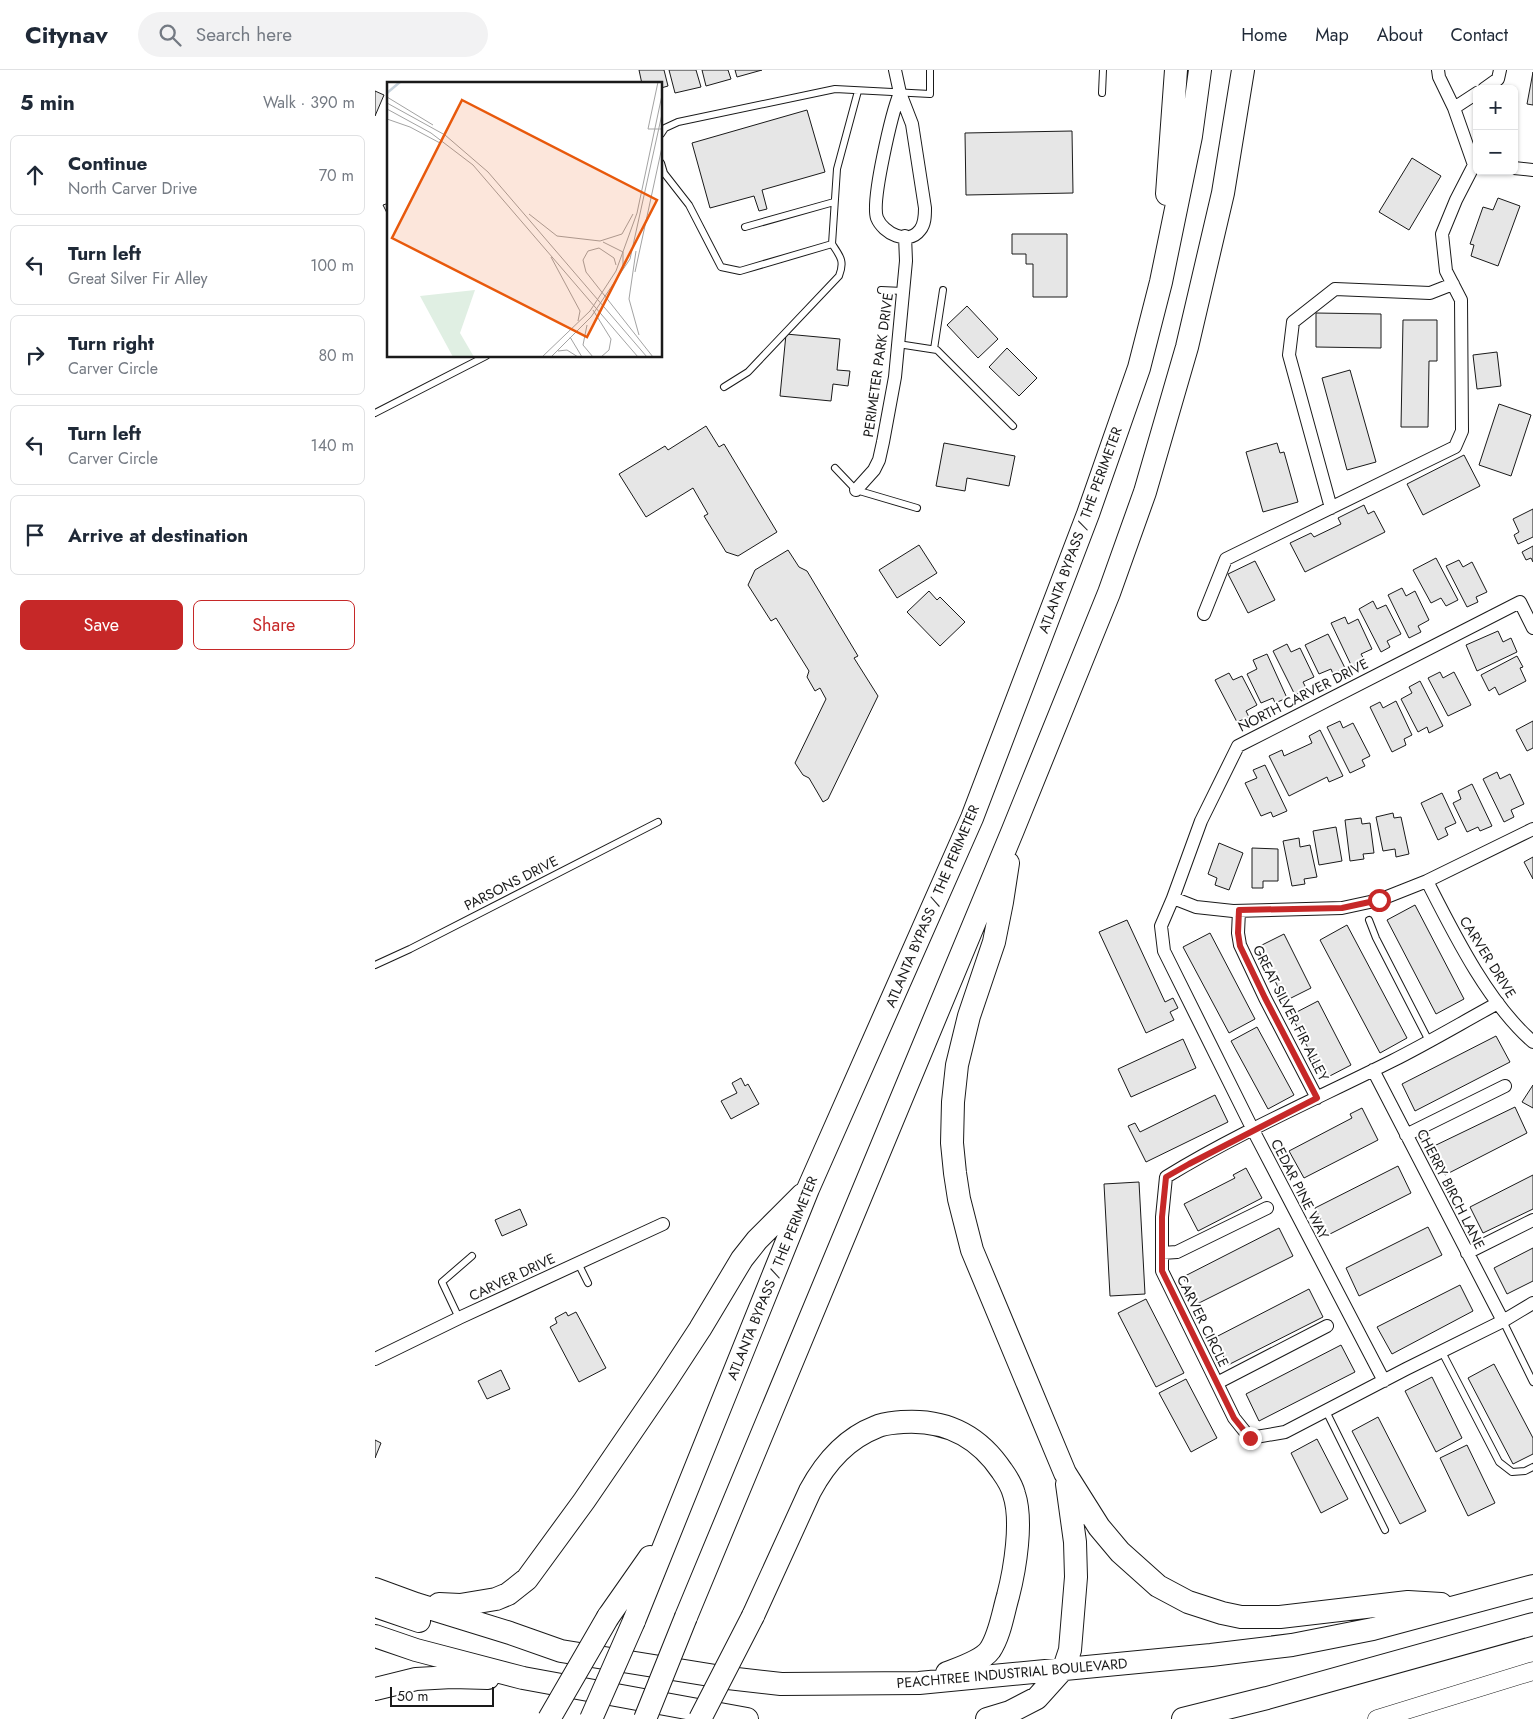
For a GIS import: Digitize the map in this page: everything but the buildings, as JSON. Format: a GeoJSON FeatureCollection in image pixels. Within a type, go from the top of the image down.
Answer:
{"type":"FeatureCollection","features":[{"type":"Feature","properties":{"kind":"highway"},"geometry":{"type":"LineString","coordinates":[[1161,282],[1176,70]]}},
{"type":"Feature","properties":{"kind":"highway","name":"ATLANTA BYPASS / THE PERIMETER"},"geometry":{"type":"LineString","coordinates":[[591,1719],[633,1621],[808,1189],[972,818],[1091,505],[1139,368],[1161,282],[1191,136],[1200,70]]}},
{"type":"Feature","properties":{"kind":"highway"},"geometry":{"type":"LineString","coordinates":[[645,1719],[928,1031],[1013,830],[1109,593],[1145,492],[1187,347],[1221,202],[1243,70]]}},
{"type":"Feature","properties":{"kind":"highway"},"geometry":{"type":"LineString","coordinates":[[1013,830],[1002,902],[993,942],[969,1016],[957,1065],[953,1102],[954,1166],[959,1199],[972,1250],[1065,1473],[1099,1526],[1120,1552],[1158,1586],[1188,1602],[1202,1607],[1241,1617],[1280,1617],[1408,1602],[1459,1605]]}},
{"type":"Feature","properties":{"kind":"highway"},"geometry":{"type":"LineString","coordinates":[[416,1604],[460,1605],[485,1602],[508,1594],[527,1579],[584,1501],[666,1381],[700,1330],[742,1259],[757,1240],[808,1189]]}},
{"type":"Feature","properties":{"kind":"highway"},"geometry":{"type":"LineString","coordinates":[[700,1719],[753,1616],[820,1473],[845,1444],[877,1426],[920,1421],[943,1425],[960,1432],[984,1448],[999,1466],[1014,1493],[1018,1511],[1018,1530],[1010,1589],[998,1630],[989,1651],[968,1665],[919,1683]]}},
{"type":"Feature","properties":{"kind":"highway"},"geometry":{"type":"LineString","coordinates":[[987,1719],[1024,1706],[1047,1688],[1064,1668],[1071,1650],[1075,1577],[1074,1532],[1065,1473]]}},
{"type":"Feature","properties":{"kind":"highway"},"geometry":{"type":"LineString","coordinates":[[549,1719],[608,1617],[673,1523]]}},
{"type":"Feature","properties":{"kind":"highway","name":"PEACHTREE INDUSTRIAL BOULEVARD"},"geometry":{"type":"LineString","coordinates":[[375,1589],[561,1651],[728,1678],[781,1684],[919,1683],[1211,1655],[1292,1645],[1373,1629],[1533,1586]]}},
{"type":"Feature","properties":{"kind":"highway"},"geometry":{"type":"LineString","coordinates":[[375,1606],[442,1628],[497,1643],[561,1651]]}},
{"type":"Feature","properties":{"kind":"highway"},"geometry":{"type":"LineString","coordinates":[[1183,1719],[1267,1698],[1533,1624]]}},
{"type":"Feature","properties":{"kind":"highway"},"geometry":{"type":"LineString","coordinates":[[375,1636],[416,1650],[523,1678],[747,1719]]}},
{"type":"Feature","properties":{"kind":"highway"},"geometry":{"type":"LineString","coordinates":[[375,1689],[416,1679],[453,1677],[523,1678]]}},
{"type":"Feature","properties":{"kind":"highway"},"geometry":{"type":"LineString","coordinates":[[1214,1719],[1267,1698]]}},
{"type":"Feature","properties":{"kind":"main road"},"geometry":{"type":"LineString","coordinates":[[1377,1719],[1533,1671]]}},
{"type":"Feature","properties":{"kind":"street"},"geometry":{"type":"LineString","coordinates":[[895,70],[900,93],[912,124],[925,208],[921,229],[917,234],[905,236],[889,233],[880,224],[876,214],[876,200],[890,120],[900,93]]}},
{"type":"Feature","properties":{"kind":"street"},"geometry":{"type":"LineString","coordinates":[[1438,70],[1439,77],[1454,108],[1473,160]]}},
{"type":"Feature","properties":{"kind":"street"},"geometry":{"type":"LineString","coordinates":[[1489,85],[1498,79],[1500,70]]}},
{"type":"Feature","properties":{"kind":"street"},"geometry":{"type":"LineString","coordinates":[[1454,108],[1473,96]]}},
{"type":"Feature","properties":{"kind":"street"},"geometry":{"type":"LineString","coordinates":[[1518,168],[1533,170]]}},
{"type":"Feature","properties":{"kind":"street"},"geometry":{"type":"LineString","coordinates":[[1204,614],[1226,559],[1455,447],[1462,432],[1461,300],[1446,271],[1442,234],[1456,200],[1473,169]]}},
{"type":"Feature","properties":{"kind":"street","name":"PERIMETER PARK DRIVE"},"geometry":{"type":"LineString","coordinates":[[856,490],[875,470],[879,460],[895,377],[906,262],[905,236]]}},
{"type":"Feature","properties":{"kind":"street"},"geometry":{"type":"LineString","coordinates":[[1331,508],[1289,355],[1293,322],[1335,289],[1430,293],[1453,284]]}},
{"type":"Feature","properties":{"kind":"street","name":"NORTH CARVER DRIVE"},"geometry":{"type":"LineString","coordinates":[[1173,898],[1201,821],[1238,746],[1520,602],[1533,628]]}},
{"type":"Feature","properties":{"kind":"street"},"geometry":{"type":"LineString","coordinates":[[1173,898],[1196,907],[1239,910],[1342,908],[1379,900],[1427,881],[1533,829]]}},
{"type":"Feature","properties":{"kind":"street","name":"CARVER DRIVE"},"geometry":{"type":"LineString","coordinates":[[1427,881],[1462,949],[1498,1003],[1533,1042]]}},
{"type":"Feature","properties":{"kind":"street","name":"CEDAR PINE WAY"},"geometry":{"type":"LineString","coordinates":[[1173,898],[1161,926],[1164,951],[1253,1130],[1383,1382]]}},
{"type":"Feature","properties":{"kind":"street","name":"GREAT SILVER FIR ALLEY"},"geometry":{"type":"LineString","coordinates":[[1239,910],[1238,933],[1240,946],[1317,1098]]}},
{"type":"Feature","properties":{"kind":"street","name":"CARVER CIRCLE"},"geometry":{"type":"LineString","coordinates":[[1498,1003],[1429,1041],[1253,1130],[1166,1177],[1162,1217],[1162,1271],[1234,1418],[1250,1438],[1285,1432],[1503,1321],[1533,1303]]}},
{"type":"Feature","properties":{"kind":"street","name":"CHERRY BIRCH LANE"},"geometry":{"type":"LineString","coordinates":[[1373,1070],[1503,1321]]}},
{"type":"Feature","properties":{"kind":"street"},"geometry":{"type":"LineString","coordinates":[[1406,1135],[1505,1086]]}},
{"type":"Feature","properties":{"kind":"street"},"geometry":{"type":"LineString","coordinates":[[1162,1253],[1177,1252],[1267,1208]]}},
{"type":"Feature","properties":{"kind":"street"},"geometry":{"type":"LineString","coordinates":[[1467,1253],[1533,1220]]}},
{"type":"Feature","properties":{"kind":"street","name":"CARVER DRIVE"},"geometry":{"type":"LineString","coordinates":[[375,1360],[459,1318],[663,1224]]}},
{"type":"Feature","properties":{"kind":"street"},"geometry":{"type":"LineString","coordinates":[[1217,1383],[1327,1326]]}},
{"type":"Feature","properties":{"kind":"lane"},"geometry":{"type":"LineString","coordinates":[[663,131],[665,128],[678,122],[835,89],[929,94],[930,70]]}},
{"type":"Feature","properties":{"kind":"lane"},"geometry":{"type":"LineString","coordinates":[[1102,93],[1103,70]]}},
{"type":"Feature","properties":{"kind":"lane"},"geometry":{"type":"LineString","coordinates":[[723,387],[748,372],[839,276],[842,268],[841,257],[832,244],[837,169],[858,91]]}},
{"type":"Feature","properties":{"kind":"lane"},"geometry":{"type":"LineString","coordinates":[[663,170],[689,205],[721,267],[740,271],[832,244]]}},
{"type":"Feature","properties":{"kind":"lane"},"geometry":{"type":"LineString","coordinates":[[745,227],[834,202]]}},
{"type":"Feature","properties":{"kind":"lane"},"geometry":{"type":"LineString","coordinates":[[881,290],[903,291]]}},
{"type":"Feature","properties":{"kind":"lane"},"geometry":{"type":"LineString","coordinates":[[934,349],[943,290]]}},
{"type":"Feature","properties":{"kind":"lane"},"geometry":{"type":"LineString","coordinates":[[898,344],[934,349],[1013,426]]}},
{"type":"Feature","properties":{"kind":"lane"},"geometry":{"type":"LineString","coordinates":[[375,413],[482,358]]}},
{"type":"Feature","properties":{"kind":"lane"},"geometry":{"type":"LineString","coordinates":[[835,468],[856,490],[917,508]]}},
{"type":"Feature","properties":{"kind":"lane","name":"PARSONS DRIVE"},"geometry":{"type":"LineString","coordinates":[[375,965],[410,949],[658,822]]}},
{"type":"Feature","properties":{"kind":"lane"},"geometry":{"type":"LineString","coordinates":[[1369,920],[1376,938],[1429,1041]]}},
{"type":"Feature","properties":{"kind":"lane"},"geometry":{"type":"LineString","coordinates":[[459,1318],[442,1282],[472,1256]]}},
{"type":"Feature","properties":{"kind":"lane"},"geometry":{"type":"LineString","coordinates":[[578,1263],[588,1283]]}},
{"type":"Feature","properties":{"kind":"lane"},"geometry":{"type":"LineString","coordinates":[[1503,1321],[1533,1382]]}},
{"type":"Feature","properties":{"kind":"lane"},"geometry":{"type":"LineString","coordinates":[[1441,1352],[1499,1462],[1512,1472],[1525,1471],[1533,1467]]}},
{"type":"Feature","properties":{"kind":"lane"},"geometry":{"type":"LineString","coordinates":[[1326,1411],[1385,1530]]}},
{"type":"Feature","properties":{"kind":"route"},"geometry":{"type":"LineString","coordinates":[[1250,1438],[1234,1418],[1162,1271],[1162,1217],[1166,1177],[1317,1098],[1240,946],[1238,933],[1239,910],[1342,908],[1379,900]]}}]}
